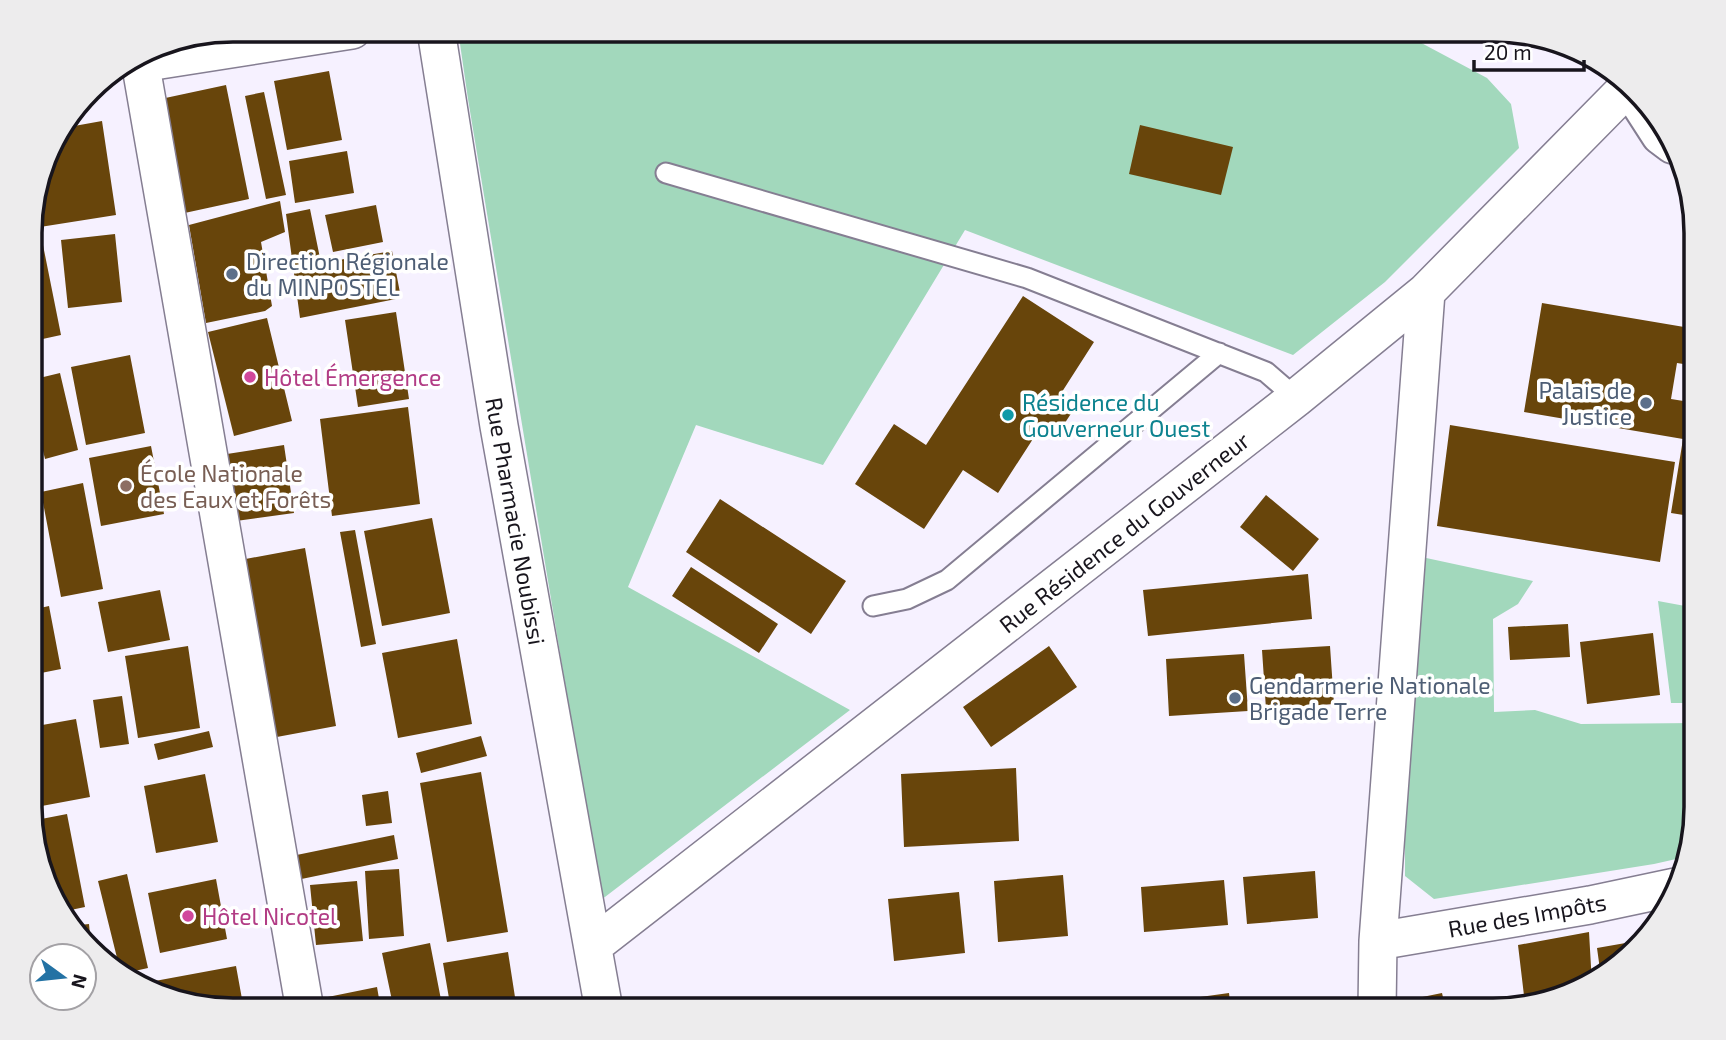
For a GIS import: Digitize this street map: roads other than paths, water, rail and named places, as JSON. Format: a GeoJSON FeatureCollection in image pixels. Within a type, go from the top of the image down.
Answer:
{"type":"FeatureCollection","features":[{"type":"Feature","properties":{"kind":"street"},"geometry":{"type":"LineString","coordinates":[[163,56],[264,42]]}},
{"type":"Feature","properties":{"kind":"street","name":"Rue Pharmacie Noubissi"},"geometry":{"type":"LineString","coordinates":[[438,42],[496,413],[602,998]]}},
{"type":"Feature","properties":{"kind":"street"},"geometry":{"type":"LineString","coordinates":[[141,66],[304,998]]}},
{"type":"Feature","properties":{"kind":"street","name":"Rue Résidence du Gouverneur"},"geometry":{"type":"LineString","coordinates":[[594,945],[1296,398],[1426,292],[1622,93]]}},
{"type":"Feature","properties":{"kind":"street"},"geometry":{"type":"LineString","coordinates":[[1377,998],[1378,941],[1426,292]]}},
{"type":"Feature","properties":{"kind":"street","name":"Rue des Impôts"},"geometry":{"type":"LineString","coordinates":[[1378,941],[1590,905],[1665,889]]}},
{"type":"Feature","properties":{"kind":"lane"},"geometry":{"type":"LineString","coordinates":[[666,173],[1027,278],[1266,372],[1296,398]]}},
{"type":"Feature","properties":{"kind":"lane"},"geometry":{"type":"LineString","coordinates":[[873,606],[907,599],[947,580],[1219,353]]}},
{"type":"Feature","properties":{"kind":"place","name":"Direction Régionale du MINPOSTEL"},"geometry":{"type":"Point","coordinates":[232,274]}},
{"type":"Feature","properties":{"kind":"place","name":"Hôtel Émergence"},"geometry":{"type":"Point","coordinates":[250,377]}},
{"type":"Feature","properties":{"kind":"place","name":"Palais de Justice"},"geometry":{"type":"Point","coordinates":[1646,403]}},
{"type":"Feature","properties":{"kind":"place","name":"Résidence du Gouverneur Ouest"},"geometry":{"type":"Point","coordinates":[1008,415]}},
{"type":"Feature","properties":{"kind":"place","name":"École Nationale des Eaux et Forêts"},"geometry":{"type":"Point","coordinates":[126,486]}},
{"type":"Feature","properties":{"kind":"place","name":"Gendarmerie Nationale Brigade Terre"},"geometry":{"type":"Point","coordinates":[1235,698]}},
{"type":"Feature","properties":{"kind":"place","name":"Hôtel Nicotel"},"geometry":{"type":"Point","coordinates":[188,916]}}]}
